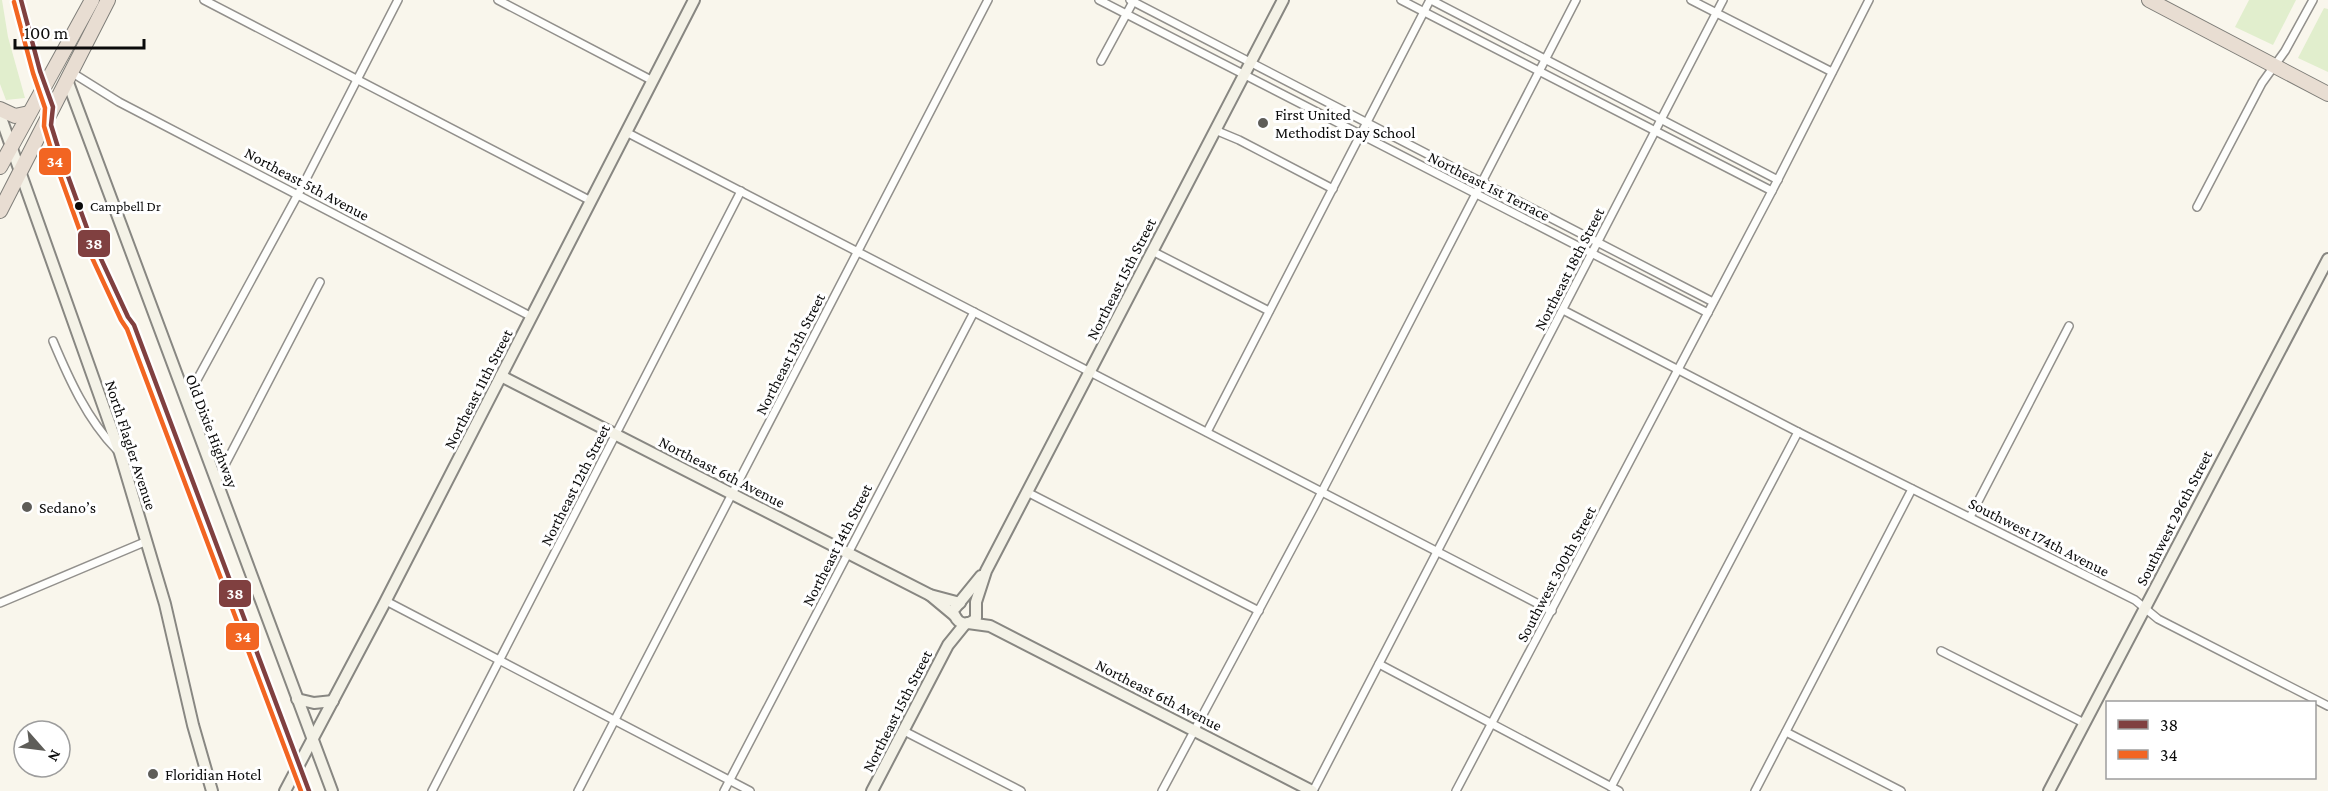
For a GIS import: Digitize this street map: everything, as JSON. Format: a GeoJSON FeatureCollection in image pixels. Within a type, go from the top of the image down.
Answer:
{"type":"FeatureCollection","features":[{"type":"Feature","properties":{"kind":"highway"},"geometry":{"type":"LineString","coordinates":[[0,167],[92,0]]}},
{"type":"Feature","properties":{"kind":"highway"},"geometry":{"type":"LineString","coordinates":[[0,211],[108,0]]}},
{"type":"Feature","properties":{"kind":"highway"},"geometry":{"type":"LineString","coordinates":[[2157,2],[2328,94]]}},
{"type":"Feature","properties":{"kind":"highway"},"geometry":{"type":"LineString","coordinates":[[59,60],[69,76]]}},
{"type":"Feature","properties":{"kind":"highway"},"geometry":{"type":"LineString","coordinates":[[0,109],[15,116],[29,113]]}},
{"type":"Feature","properties":{"kind":"street"},"geometry":{"type":"LineString","coordinates":[[204,0],[591,201]]}},
{"type":"Feature","properties":{"kind":"street"},"geometry":{"type":"LineString","coordinates":[[185,401],[298,195],[399,0]]}},
{"type":"Feature","properties":{"kind":"street"},"geometry":{"type":"LineString","coordinates":[[498,0],[653,81]]}},
{"type":"Feature","properties":{"kind":"street","name":"Northeast 11th Street"},"geometry":{"type":"LineString","coordinates":[[285,791],[386,601],[694,0]]}},
{"type":"Feature","properties":{"kind":"street","name":"Northeast 13th Street"},"geometry":{"type":"LineString","coordinates":[[578,791],[988,0]]}},
{"type":"Feature","properties":{"kind":"street","name":"Northeast 1st Terrace"},"geometry":{"type":"LineString","coordinates":[[1099,0],[1708,313]]}},
{"type":"Feature","properties":{"kind":"street"},"geometry":{"type":"LineString","coordinates":[[1101,61],[1132,0]]}},
{"type":"Feature","properties":{"kind":"street","name":"Northeast 1st Terrace"},"geometry":{"type":"LineString","coordinates":[[1132,0],[1713,302]]}},
{"type":"Feature","properties":{"kind":"street","name":"Northeast 15th Street"},"geometry":{"type":"LineString","coordinates":[[960,603],[986,571],[1283,0]]}},
{"type":"Feature","properties":{"kind":"street"},"geometry":{"type":"LineString","coordinates":[[1401,0],[1772,191]]}},
{"type":"Feature","properties":{"kind":"street"},"geometry":{"type":"LineString","coordinates":[[1207,432],[1431,0],[1778,180]]}},
{"type":"Feature","properties":{"kind":"street"},"geometry":{"type":"LineString","coordinates":[[1162,791],[1322,491],[1576,0]]}},
{"type":"Feature","properties":{"kind":"street"},"geometry":{"type":"LineString","coordinates":[[1691,0],[1832,72]]}},
{"type":"Feature","properties":{"kind":"street","name":"Northeast 18th Street"},"geometry":{"type":"LineString","coordinates":[[1313,791],[1723,0]]}},
{"type":"Feature","properties":{"kind":"street","name":"Southwest 300th Street"},"geometry":{"type":"LineString","coordinates":[[1456,791],[1778,180],[1869,0]]}},
{"type":"Feature","properties":{"kind":"street"},"geometry":{"type":"LineString","coordinates":[[2197,207],[2262,83],[2285,51],[2313,0]]}},
{"type":"Feature","properties":{"kind":"street","name":"Northeast 5th Avenue"},"geometry":{"type":"LineString","coordinates":[[69,76],[104,92],[532,317]]}},
{"type":"Feature","properties":{"kind":"street","name":"Old Dixie Highway"},"geometry":{"type":"LineString","coordinates":[[69,76],[185,401],[332,791]]}},
{"type":"Feature","properties":{"kind":"street","name":"North Flagler Avenue"},"geometry":{"type":"LineString","coordinates":[[0,115],[120,453],[165,604],[193,725],[212,791]]}},
{"type":"Feature","properties":{"kind":"street"},"geometry":{"type":"LineString","coordinates":[[1215,130],[1252,146],[1333,189]]}},
{"type":"Feature","properties":{"kind":"street"},"geometry":{"type":"LineString","coordinates":[[626,132],[1438,550],[1552,611]]}},
{"type":"Feature","properties":{"kind":"street","name":"Northeast 12th Street"},"geometry":{"type":"LineString","coordinates":[[432,791],[741,191]]}},
{"type":"Feature","properties":{"kind":"street"},"geometry":{"type":"LineString","coordinates":[[1152,251],[1269,312]]}},
{"type":"Feature","properties":{"kind":"street","name":"Southwest 296th Street"},"geometry":{"type":"LineString","coordinates":[[2049,791],[2328,259]]}},
{"type":"Feature","properties":{"kind":"street"},"geometry":{"type":"LineString","coordinates":[[216,482],[320,282]]}},
{"type":"Feature","properties":{"kind":"street","name":"Southwest 174th Avenue"},"geometry":{"type":"LineString","coordinates":[[1563,310],[1798,432],[2135,600],[2158,620],[2328,706]]}},
{"type":"Feature","properties":{"kind":"street","name":"Northeast 14th Street"},"geometry":{"type":"LineString","coordinates":[[724,791],[974,312]]}},
{"type":"Feature","properties":{"kind":"street"},"geometry":{"type":"LineString","coordinates":[[1970,517],[2069,326]]}},
{"type":"Feature","properties":{"kind":"street"},"geometry":{"type":"LineString","coordinates":[[53,341],[64,368],[98,431],[120,453]]}},
{"type":"Feature","properties":{"kind":"street","name":"Northeast 6th Avenue"},"geometry":{"type":"LineString","coordinates":[[501,376],[930,595],[955,615]]}},
{"type":"Feature","properties":{"kind":"street"},"geometry":{"type":"LineString","coordinates":[[1611,787],[1798,432]]}},
{"type":"Feature","properties":{"kind":"street"},"geometry":{"type":"LineString","coordinates":[[1755,791],[1912,489]]}},
{"type":"Feature","properties":{"kind":"street"},"geometry":{"type":"LineString","coordinates":[[1027,492],[1259,611]]}},
{"type":"Feature","properties":{"kind":"street"},"geometry":{"type":"LineString","coordinates":[[0,603],[147,541]]}},
{"type":"Feature","properties":{"kind":"street","name":"Northeast 15th Street"},"geometry":{"type":"LineString","coordinates":[[976,610],[986,571]]}},
{"type":"Feature","properties":{"kind":"street","name":"Northeast 6th Avenue"},"geometry":{"type":"LineString","coordinates":[[930,595],[960,603]]}},
{"type":"Feature","properties":{"kind":"street"},"geometry":{"type":"LineString","coordinates":[[386,601],[750,791]]}},
{"type":"Feature","properties":{"kind":"street"},"geometry":{"type":"LineString","coordinates":[[970,602],[976,610],[973,621],[967,624],[957,620],[955,615],[955,608],[960,603],[970,602]]}},
{"type":"Feature","properties":{"kind":"street","name":"Northeast 6th Avenue"},"geometry":{"type":"LineString","coordinates":[[976,610],[990,626]]}},
{"type":"Feature","properties":{"kind":"street","name":"Northeast 15th Street"},"geometry":{"type":"LineString","coordinates":[[872,791],[948,645],[955,615]]}},
{"type":"Feature","properties":{"kind":"street","name":"Northeast 15th Street"},"geometry":{"type":"LineString","coordinates":[[948,645],[967,624]]}},
{"type":"Feature","properties":{"kind":"street","name":"Northeast 6th Avenue"},"geometry":{"type":"LineString","coordinates":[[967,624],[990,626],[1313,791]]}},
{"type":"Feature","properties":{"kind":"street"},"geometry":{"type":"LineString","coordinates":[[1941,651],[2084,723]]}},
{"type":"Feature","properties":{"kind":"street"},"geometry":{"type":"LineString","coordinates":[[1379,664],[1619,791]]}},
{"type":"Feature","properties":{"kind":"street"},"geometry":{"type":"LineString","coordinates":[[297,699],[314,704],[333,701]]}},
{"type":"Feature","properties":{"kind":"street"},"geometry":{"type":"LineString","coordinates":[[904,731],[1021,791]]}},
{"type":"Feature","properties":{"kind":"street"},"geometry":{"type":"LineString","coordinates":[[1786,732],[1901,791]]}},
{"type":"Feature","properties":{"kind":"green space"},"geometry":{"type":"Polygon","coordinates":[[[0,0],[2,0],[8,37],[25,98],[6,100],[0,84],[0,0]]]}},
{"type":"Feature","properties":{"kind":"green space"},"geometry":{"type":"Polygon","coordinates":[[[2249,0],[2296,0],[2273,45],[2235,27],[2249,0]]]}},
{"type":"Feature","properties":{"kind":"green space"},"geometry":{"type":"Polygon","coordinates":[[[2324,8],[2328,9],[2328,72],[2298,58],[2324,8]]]}},
{"type":"Feature","properties":{"kind":"transit line","name":"38"},"geometry":{"type":"LineString","coordinates":[[21,0],[40,71],[53,107],[51,125],[61,157],[88,231],[128,317],[134,325],[309,791]]}},
{"type":"Feature","properties":{"kind":"transit line","name":"34"},"geometry":{"type":"LineString","coordinates":[[14,2],[45,108],[44,126],[81,234],[127,329],[301,791]]}},
{"type":"Feature","properties":{"kind":"place","name":"First United Methodist Day School"},"geometry":{"type":"Point","coordinates":[1263,123]}},
{"type":"Feature","properties":{"kind":"place","name":"Campbell Dr"},"geometry":{"type":"Point","coordinates":[79,206]}},
{"type":"Feature","properties":{"kind":"place","name":"Sedano’s"},"geometry":{"type":"Point","coordinates":[27,507]}},
{"type":"Feature","properties":{"kind":"place","name":"Floridian Hotel"},"geometry":{"type":"Point","coordinates":[153,774]}}]}
